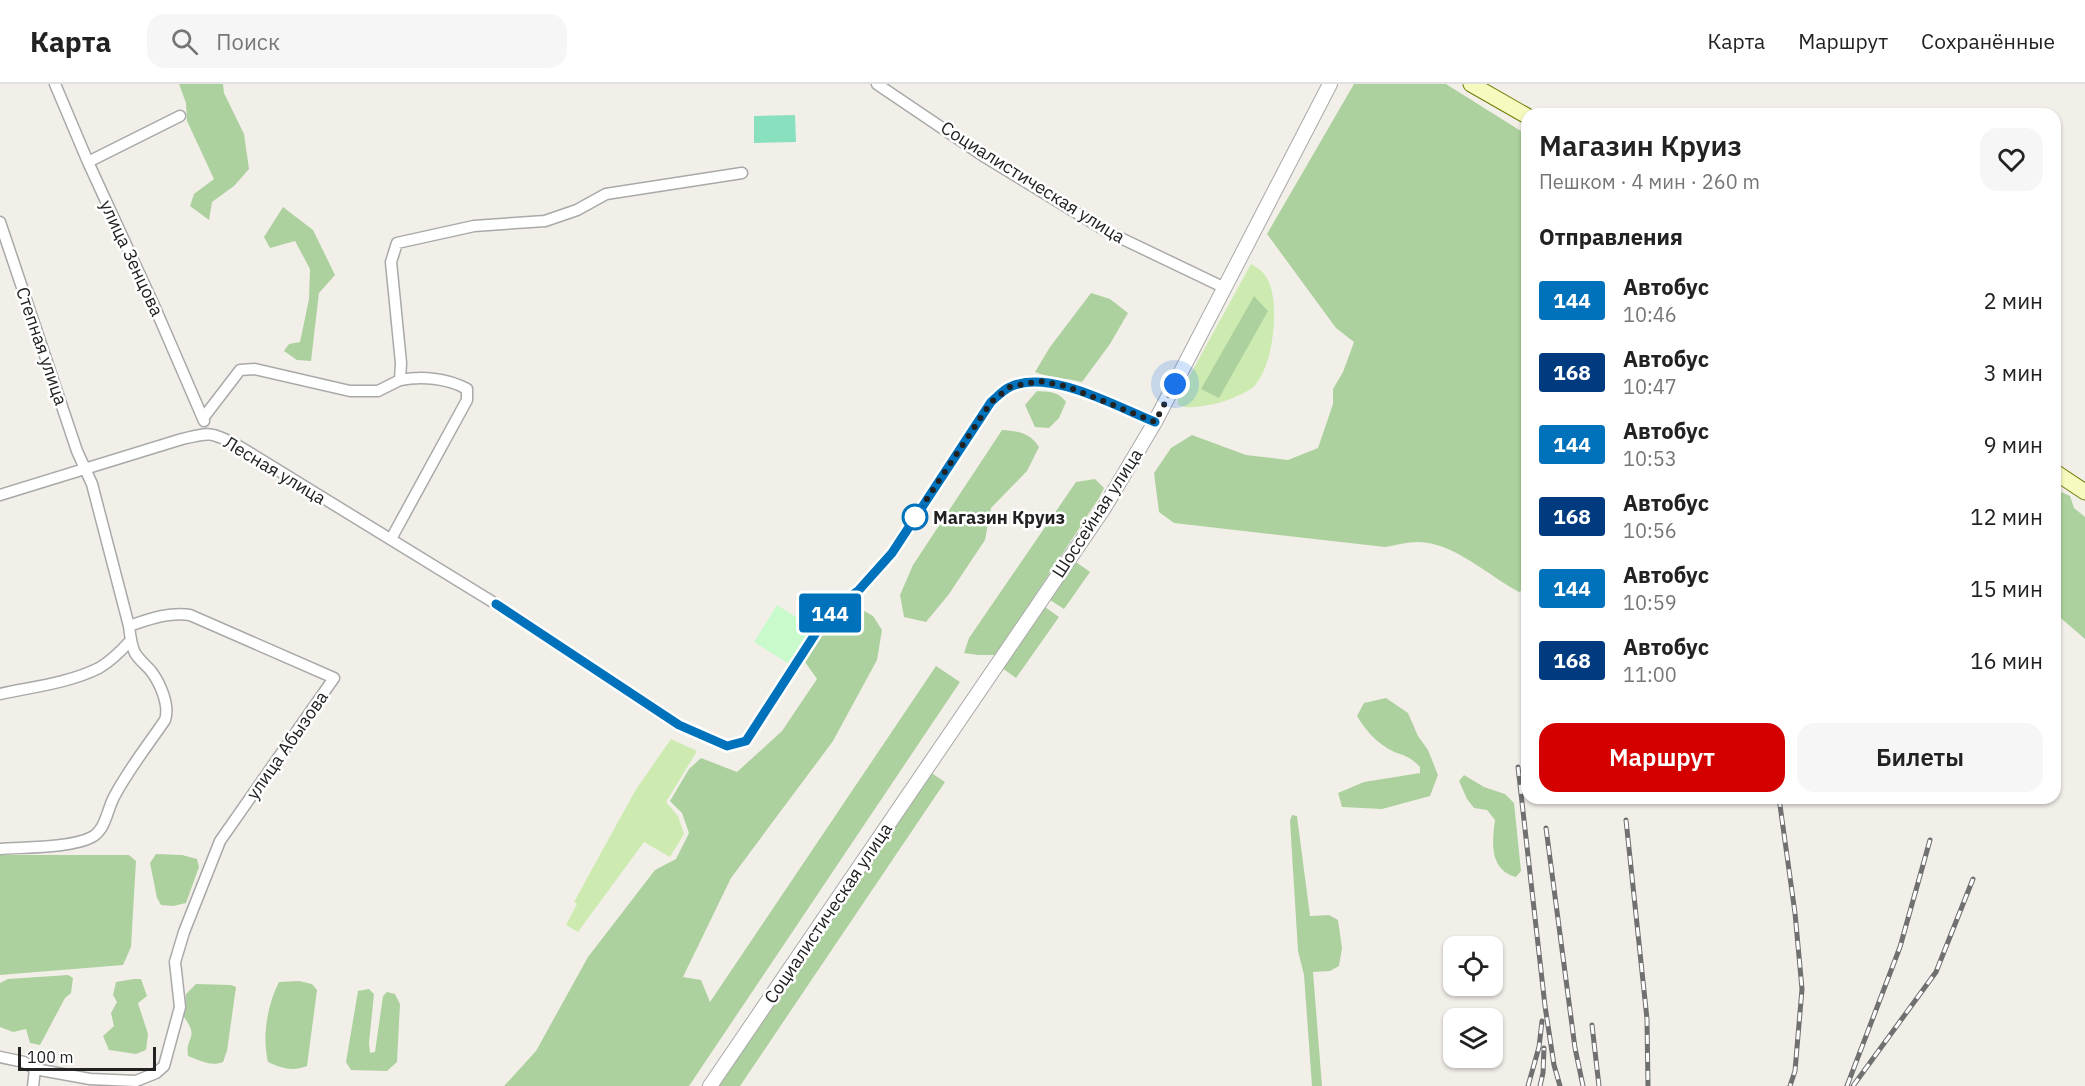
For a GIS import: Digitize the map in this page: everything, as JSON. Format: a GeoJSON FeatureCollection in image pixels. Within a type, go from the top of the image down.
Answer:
{"type":"FeatureCollection","features":[{"type":"Feature","properties":{"kind":"main road"},"geometry":{"type":"LineString","coordinates":[[1471,84],[1521,113]]}},
{"type":"Feature","properties":{"kind":"main road"},"geometry":{"type":"LineString","coordinates":[[2061,476],[2085,492]]}},
{"type":"Feature","properties":{"kind":"street","name":"улица Зенцова"},"geometry":{"type":"LineString","coordinates":[[55,84],[204,417],[207,433]]}},
{"type":"Feature","properties":{"kind":"street","name":"Социалистическая улица"},"geometry":{"type":"LineString","coordinates":[[877,84],[985,156],[1106,231],[1225,288]]}},
{"type":"Feature","properties":{"kind":"street","name":"Шоссейная улица"},"geometry":{"type":"LineString","coordinates":[[945,740],[1104,508],[1155,422],[1330,84]]}},
{"type":"Feature","properties":{"kind":"street"},"geometry":{"type":"LineString","coordinates":[[88,162],[180,116]]}},
{"type":"Feature","properties":{"kind":"street"},"geometry":{"type":"LineString","coordinates":[[400,380],[401,363],[391,262],[397,243],[474,226],[545,221],[577,210],[606,194],[742,173]]}},
{"type":"Feature","properties":{"kind":"street","name":"Степная улица"},"geometry":{"type":"LineString","coordinates":[[0,222],[77,451],[92,483],[129,626]]}},
{"type":"Feature","properties":{"kind":"street"},"geometry":{"type":"LineString","coordinates":[[204,417],[240,370],[255,369],[350,391],[378,391],[400,380],[418,377],[456,383],[467,389],[467,400],[391,539]]}},
{"type":"Feature","properties":{"kind":"street","name":"Лесная улица"},"geometry":{"type":"LineString","coordinates":[[0,495],[207,433],[237,445],[391,539],[496,604],[679,725],[727,746],[746,741],[830,611],[858,591],[892,553],[991,402],[1010,387],[1039,381],[1066,386],[1155,422]]}},
{"type":"Feature","properties":{"kind":"street","name":"улица Абызова"},"geometry":{"type":"LineString","coordinates":[[35,1069],[90,1079],[136,1081],[156,1074],[164,1066],[180,1007],[175,962],[184,932],[220,841],[333,678],[190,615],[177,613],[164,615],[129,626]]}},
{"type":"Feature","properties":{"kind":"street"},"geometry":{"type":"LineString","coordinates":[[0,849],[62,844],[86,840],[95,835],[102,826],[114,797],[165,720],[167,712],[158,683],[135,652],[130,641],[129,626]]}},
{"type":"Feature","properties":{"kind":"street"},"geometry":{"type":"LineString","coordinates":[[0,694],[78,676],[99,667],[119,654],[130,641]]}},
{"type":"Feature","properties":{"kind":"street","name":"Социалистическая улица"},"geometry":{"type":"LineString","coordinates":[[710,1086],[945,740]]}},
{"type":"Feature","properties":{"kind":"street"},"geometry":{"type":"LineString","coordinates":[[0,1057],[24,1062],[35,1069],[33,1086]]}},
{"type":"Feature","properties":{"kind":"green space"},"geometry":{"type":"Polygon","coordinates":[[[179,84],[223,84],[224,93],[244,134],[249,169],[234,186],[212,202],[209,220],[190,206],[194,194],[214,179],[187,121],[186,103],[179,84]]]}},
{"type":"Feature","properties":{"kind":"green space"},"geometry":{"type":"Polygon","coordinates":[[[1354,84],[1446,84],[1521,131],[1521,591],[1519,592],[1457,554],[1431,543],[1414,542],[1385,547],[1174,523],[1159,512],[1154,473],[1171,448],[1192,435],[1246,455],[1288,460],[1318,448],[1333,404],[1333,389],[1343,372],[1354,342],[1336,328],[1267,234],[1354,84]]]}},
{"type":"Feature","properties":{"kind":"green space"},"geometry":{"type":"Polygon","coordinates":[[[795,115],[796,142],[754,143],[754,116],[795,115]]]}},
{"type":"Feature","properties":{"kind":"green space"},"geometry":{"type":"Polygon","coordinates":[[[283,207],[313,230],[335,275],[319,293],[311,361],[297,360],[284,351],[289,344],[300,342],[309,299],[310,269],[295,241],[270,248],[264,237],[283,207]]]}},
{"type":"Feature","properties":{"kind":"green space"},"geometry":{"type":"Polygon","coordinates":[[[1251,264],[1265,275],[1273,299],[1273,333],[1266,366],[1260,379],[1248,391],[1225,401],[1197,407],[1178,405],[1178,397],[1251,264]]]}},
{"type":"Feature","properties":{"kind":"green space"},"geometry":{"type":"Polygon","coordinates":[[[1091,293],[1110,299],[1128,313],[1110,344],[1082,382],[1035,372],[1050,347],[1091,293]]]}},
{"type":"Feature","properties":{"kind":"green space"},"geometry":{"type":"Polygon","coordinates":[[[1254,296],[1268,311],[1219,398],[1201,389],[1254,296]]]}},
{"type":"Feature","properties":{"kind":"green space"},"geometry":{"type":"Polygon","coordinates":[[[1037,391],[1056,394],[1066,402],[1059,418],[1049,428],[1035,427],[1025,405],[1037,391]]]}},
{"type":"Feature","properties":{"kind":"green space"},"geometry":{"type":"Polygon","coordinates":[[[1002,430],[1023,434],[1039,447],[1027,471],[991,508],[985,540],[949,594],[926,622],[904,617],[900,595],[913,565],[1002,430]]]}},
{"type":"Feature","properties":{"kind":"green space"},"geometry":{"type":"Polygon","coordinates":[[[1095,479],[1104,488],[1099,498],[996,655],[964,653],[969,638],[1076,482],[1095,479]]]}},
{"type":"Feature","properties":{"kind":"green space"},"geometry":{"type":"Polygon","coordinates":[[[2061,492],[2070,496],[2074,508],[2085,517],[2085,639],[2061,618],[2061,492]]]}},
{"type":"Feature","properties":{"kind":"green space"},"geometry":{"type":"Polygon","coordinates":[[[1076,562],[1090,572],[1064,609],[1050,600],[1076,562]]]}},
{"type":"Feature","properties":{"kind":"green space"},"geometry":{"type":"Polygon","coordinates":[[[833,593],[873,616],[882,630],[877,660],[833,741],[731,878],[683,977],[701,980],[710,1002],[936,666],[960,682],[689,1086],[504,1086],[536,1051],[588,957],[655,870],[676,859],[689,833],[682,813],[670,801],[689,769],[701,758],[737,772],[782,731],[817,679],[803,659],[808,640],[812,604],[833,593]]]}},
{"type":"Feature","properties":{"kind":"green space"},"geometry":{"type":"Polygon","coordinates":[[[777,605],[812,627],[789,664],[754,642],[777,605]]]}},
{"type":"Feature","properties":{"kind":"green space"},"geometry":{"type":"Polygon","coordinates":[[[1045,607],[1059,617],[1016,678],[1002,668],[1045,607]]]}},
{"type":"Feature","properties":{"kind":"green space"},"geometry":{"type":"Polygon","coordinates":[[[1386,698],[1408,713],[1418,736],[1428,750],[1438,775],[1430,796],[1382,809],[1342,807],[1338,793],[1364,782],[1420,773],[1420,767],[1411,759],[1378,742],[1357,716],[1364,703],[1386,698]]]}},
{"type":"Feature","properties":{"kind":"green space"},"geometry":{"type":"Polygon","coordinates":[[[671,739],[697,751],[666,802],[678,816],[684,834],[670,857],[644,842],[578,932],[566,925],[577,904],[574,902],[635,791],[671,739]]]}},
{"type":"Feature","properties":{"kind":"green space"},"geometry":{"type":"Polygon","coordinates":[[[930,772],[945,782],[740,1086],[718,1086],[930,772]]]}},
{"type":"Feature","properties":{"kind":"green space"},"geometry":{"type":"Polygon","coordinates":[[[1464,775],[1484,787],[1505,794],[1514,803],[1521,871],[1516,877],[1507,873],[1497,862],[1493,846],[1495,820],[1487,810],[1474,808],[1467,799],[1459,781],[1464,775]]]}},
{"type":"Feature","properties":{"kind":"green space"},"geometry":{"type":"Polygon","coordinates":[[[1292,815],[1297,816],[1310,916],[1329,915],[1338,920],[1342,948],[1339,966],[1330,971],[1313,972],[1322,1086],[1312,1086],[1304,975],[1298,951],[1290,821],[1292,815]]]}},
{"type":"Feature","properties":{"kind":"green space"},"geometry":{"type":"Polygon","coordinates":[[[156,854],[182,855],[197,859],[199,867],[186,903],[173,906],[161,905],[157,898],[150,863],[156,854]]]}},
{"type":"Feature","properties":{"kind":"green space"},"geometry":{"type":"Polygon","coordinates":[[[0,855],[129,855],[136,861],[131,947],[123,965],[0,975],[0,855]]]}},
{"type":"Feature","properties":{"kind":"green space"},"geometry":{"type":"Polygon","coordinates":[[[68,975],[73,978],[71,993],[65,998],[40,1045],[30,1043],[26,1029],[13,1032],[0,1027],[0,983],[8,979],[68,975]]]}},
{"type":"Feature","properties":{"kind":"green space"},"geometry":{"type":"Polygon","coordinates":[[[141,979],[147,996],[138,1003],[148,1034],[146,1050],[136,1054],[109,1050],[103,1036],[114,1026],[111,1013],[117,1002],[113,995],[116,982],[141,979]]]}},
{"type":"Feature","properties":{"kind":"green space"},"geometry":{"type":"Polygon","coordinates":[[[299,981],[312,984],[317,990],[307,1066],[297,1069],[268,1062],[266,1042],[271,1001],[279,982],[299,981]]]}},
{"type":"Feature","properties":{"kind":"green space"},"geometry":{"type":"Polygon","coordinates":[[[196,984],[236,987],[227,1051],[223,1062],[210,1063],[188,1056],[188,1045],[192,1034],[184,1017],[186,994],[196,984]]]}},
{"type":"Feature","properties":{"kind":"green space"},"geometry":{"type":"Polygon","coordinates":[[[369,989],[374,994],[370,1053],[375,1052],[383,996],[387,992],[395,994],[400,1004],[397,1062],[387,1071],[351,1070],[346,1062],[358,991],[369,989]]]}},
{"type":"Feature","properties":{"kind":"railway"},"geometry":{"type":"LineString","coordinates":[[1518,767],[1521,794]]}},
{"type":"Feature","properties":{"kind":"railway"},"geometry":{"type":"LineString","coordinates":[[1522,804],[1545,1006],[1554,1065],[1560,1086]]}},
{"type":"Feature","properties":{"kind":"railway"},"geometry":{"type":"LineString","coordinates":[[1780,804],[1795,913],[1802,989],[1795,1071],[1790,1086]]}},
{"type":"Feature","properties":{"kind":"railway"},"geometry":{"type":"LineString","coordinates":[[1626,820],[1647,1019],[1648,1086]]}},
{"type":"Feature","properties":{"kind":"railway"},"geometry":{"type":"LineString","coordinates":[[1546,828],[1575,1048],[1583,1086]]}},
{"type":"Feature","properties":{"kind":"railway"},"geometry":{"type":"LineString","coordinates":[[1847,1086],[1900,947],[1930,840]]}},
{"type":"Feature","properties":{"kind":"railway"},"geometry":{"type":"LineString","coordinates":[[1853,1086],[1936,972],[1973,879]]}},
{"type":"Feature","properties":{"kind":"railway"},"geometry":{"type":"LineString","coordinates":[[1528,1086],[1539,1047],[1542,1021]]}},
{"type":"Feature","properties":{"kind":"railway"},"geometry":{"type":"LineString","coordinates":[[1592,1025],[1599,1086]]}},
{"type":"Feature","properties":{"kind":"railway"},"geometry":{"type":"LineString","coordinates":[[1540,1086],[1544,1048]]}},
{"type":"Feature","properties":{"kind":"bus line","name":"144"},"geometry":{"type":"LineString","coordinates":[[496,604],[679,725],[727,746],[746,741],[830,611],[858,591],[892,553],[991,402],[1010,387],[1039,381],[1066,386],[1155,422]]}},
{"type":"Feature","properties":{"kind":"place","name":"Магазин Круиз"},"geometry":{"type":"Point","coordinates":[915,517]}},
{"type":"Feature","properties":{"kind":"route"},"geometry":{"type":"LineString","coordinates":[[915,517],[991,402],[1010,387],[1039,381],[1066,386],[1155,422],[1175,384]]}}]}
